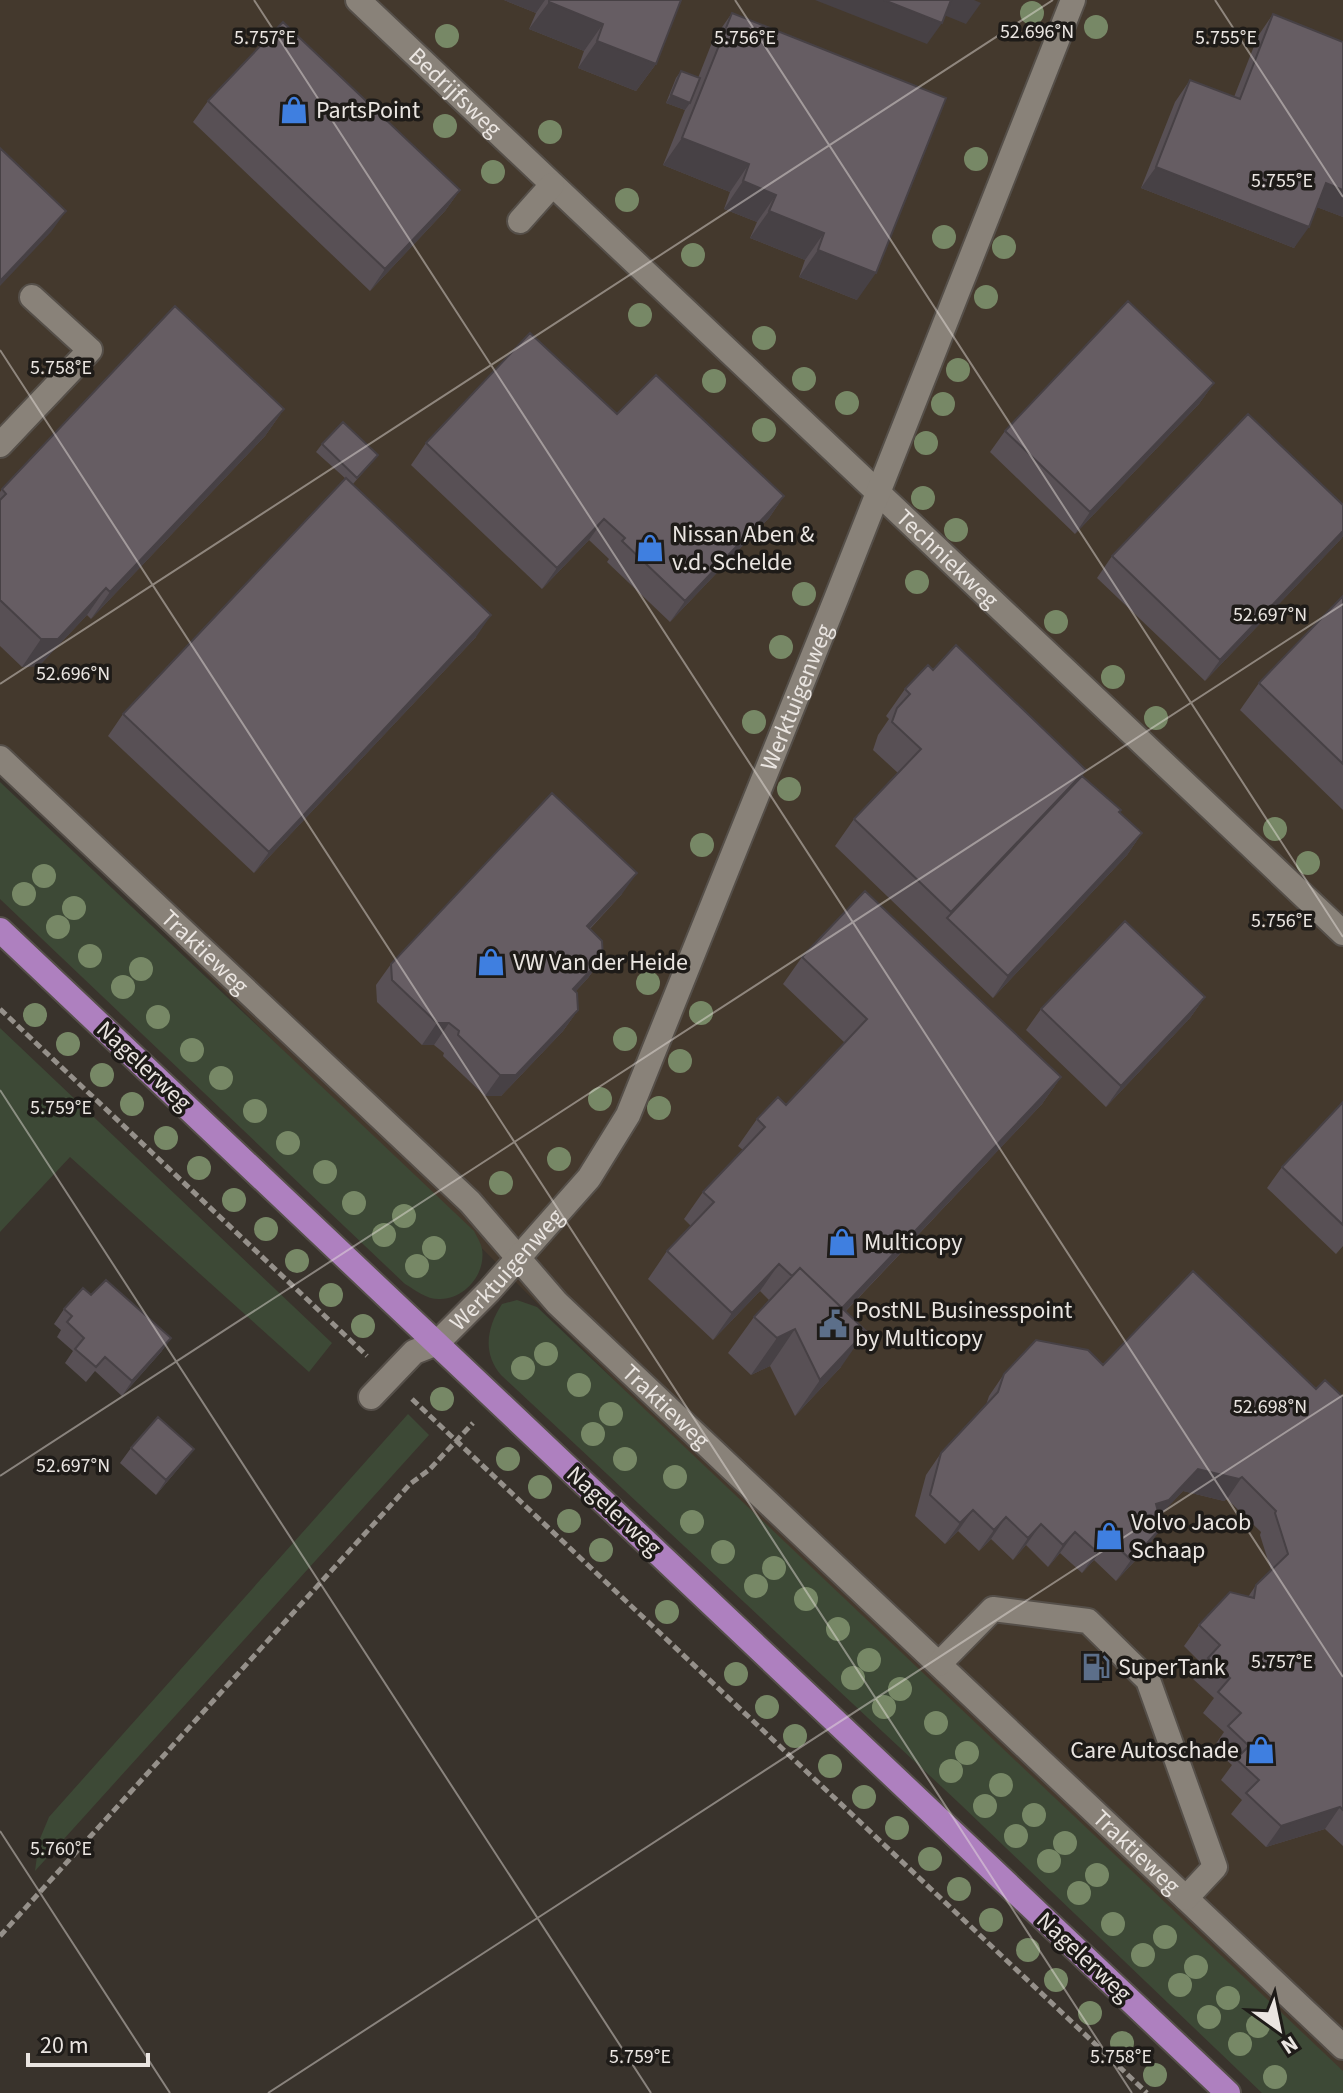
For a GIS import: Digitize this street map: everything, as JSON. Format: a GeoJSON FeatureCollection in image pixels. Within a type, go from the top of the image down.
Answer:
{"type":"FeatureCollection","features":[{"type":"Feature","properties":{"kind":"main road","name":"Nagelerweg"},"geometry":{"type":"LineString","coordinates":[[0,930],[1228,2093]]}},
{"type":"Feature","properties":{"kind":"street","name":"Bedrijfsweg"},"geometry":{"type":"LineString","coordinates":[[358,0],[552,185]]}},
{"type":"Feature","properties":{"kind":"street","name":"Werktuigenweg"},"geometry":{"type":"LineString","coordinates":[[371,1397],[414,1352],[437,1343],[519,1258],[589,1178],[628,1115],[1073,0]]}},
{"type":"Feature","properties":{"kind":"street"},"geometry":{"type":"LineString","coordinates":[[520,221],[552,185]]}},
{"type":"Feature","properties":{"kind":"street","name":"Techniekweg"},"geometry":{"type":"LineString","coordinates":[[552,185],[1343,933]]}},
{"type":"Feature","properties":{"kind":"street"},"geometry":{"type":"LineString","coordinates":[[0,445],[90,350],[32,297]]}},
{"type":"Feature","properties":{"kind":"street","name":"Traktieweg"},"geometry":{"type":"LineString","coordinates":[[10,758],[470,1202],[557,1303],[1343,2047]]}},
{"type":"Feature","properties":{"kind":"street"},"geometry":{"type":"LineString","coordinates":[[939,1664],[993,1609],[1088,1621],[1148,1680],[1215,1867],[1186,1898]]}},
{"type":"Feature","properties":{"kind":"path"},"geometry":{"type":"LineString","coordinates":[[0,1009],[1147,2093]]}},
{"type":"Feature","properties":{"kind":"path"},"geometry":{"type":"LineString","coordinates":[[0,1936],[410,1484],[429,1470],[463,1434]]}},
{"type":"Feature","properties":{"kind":"shaded area"},"geometry":{"type":"Polygon","coordinates":[[[0,0],[1343,0],[1343,2093],[1331,2093],[0,769],[0,0]]]}},
{"type":"Feature","properties":{"kind":"green space"},"geometry":{"type":"Polygon","coordinates":[[[0,782],[474,1231],[481,1247],[481,1267],[466,1289],[450,1298],[436,1299],[405,1284],[0,899],[0,782]]]}},
{"type":"Feature","properties":{"kind":"green space"},"geometry":{"type":"Polygon","coordinates":[[[0,1028],[332,1343],[309,1372],[70,1157],[0,1232],[0,1028]]]}},
{"type":"Feature","properties":{"kind":"green space"},"geometry":{"type":"Polygon","coordinates":[[[517,1300],[537,1307],[1343,2071],[1343,2093],[1262,2093],[959,1803],[501,1375],[491,1358],[490,1331],[502,1304],[517,1300]]]}},
{"type":"Feature","properties":{"kind":"green space"},"geometry":{"type":"Polygon","coordinates":[[[408,1414],[429,1435],[35,1871],[39,1841],[49,1817],[408,1414]]]}},
{"type":"Feature","properties":{"kind":"building"},"geometry":{"type":"Polygon","coordinates":[[[549,0],[681,0],[656,64],[597,41],[603,24],[549,0]]]}},
{"type":"Feature","properties":{"kind":"building"},"geometry":{"type":"Polygon","coordinates":[[[884,0],[951,0],[942,23],[884,0]]]}},
{"type":"Feature","properties":{"kind":"building"},"geometry":{"type":"Polygon","coordinates":[[[732,13],[946,98],[876,273],[818,250],[824,233],[769,211],[776,195],[743,181],[749,164],[682,138],[732,13]]]}},
{"type":"Feature","properties":{"kind":"building"},"geometry":{"type":"Polygon","coordinates":[[[1273,14],[1343,42],[1343,190],[1326,183],[1309,227],[1156,167],[1190,80],[1240,99],[1273,14]]]}},
{"type":"Feature","properties":{"kind":"building"},"geometry":{"type":"Polygon","coordinates":[[[283,22],[460,190],[385,269],[208,101],[283,22]]]}},
{"type":"Feature","properties":{"kind":"building"},"geometry":{"type":"Polygon","coordinates":[[[681,71],[700,78],[690,103],[671,95],[681,71]]]}},
{"type":"Feature","properties":{"kind":"building"},"geometry":{"type":"Polygon","coordinates":[[[0,148],[66,211],[0,281],[0,148]]]}},
{"type":"Feature","properties":{"kind":"building"},"geometry":{"type":"Polygon","coordinates":[[[1128,301],[1214,383],[1090,512],[1005,431],[1128,301]]]}},
{"type":"Feature","properties":{"kind":"building"},"geometry":{"type":"Polygon","coordinates":[[[175,306],[284,409],[110,592],[106,588],[58,639],[41,639],[0,600],[0,500],[6,494],[2,489],[175,306]]]}},
{"type":"Feature","properties":{"kind":"building"},"geometry":{"type":"Polygon","coordinates":[[[530,333],[617,414],[656,375],[784,496],[685,601],[622,541],[625,538],[604,519],[557,568],[426,443],[530,333]]]}},
{"type":"Feature","properties":{"kind":"building"},"geometry":{"type":"Polygon","coordinates":[[[1248,414],[1343,505],[1343,531],[1220,660],[1112,556],[1248,414]]]}},
{"type":"Feature","properties":{"kind":"building"},"geometry":{"type":"Polygon","coordinates":[[[343,422],[378,455],[357,478],[322,444],[343,422]]]}},
{"type":"Feature","properties":{"kind":"building"},"geometry":{"type":"Polygon","coordinates":[[[346,478],[491,615],[269,852],[123,714],[346,478]]]}},
{"type":"Feature","properties":{"kind":"building"},"geometry":{"type":"Polygon","coordinates":[[[1343,596],[1343,764],[1259,683],[1343,596]]]}},
{"type":"Feature","properties":{"kind":"building"},"geometry":{"type":"Polygon","coordinates":[[[956,645],[1086,770],[951,912],[854,819],[921,749],[892,722],[897,708],[910,694],[905,689],[928,665],[933,670],[956,645]]]}},
{"type":"Feature","properties":{"kind":"building"},"geometry":{"type":"Polygon","coordinates":[[[1082,776],[1142,833],[1008,976],[947,918],[1082,776]]]}},
{"type":"Feature","properties":{"kind":"building"},"geometry":{"type":"Polygon","coordinates":[[[552,793],[637,873],[587,926],[602,941],[603,957],[573,989],[577,993],[578,1010],[516,1075],[500,1075],[458,1035],[459,1031],[449,1023],[437,1023],[392,980],[391,964],[552,793]]]}},
{"type":"Feature","properties":{"kind":"building"},"geometry":{"type":"Polygon","coordinates":[[[865,891],[1061,1077],[842,1308],[800,1268],[792,1276],[779,1264],[732,1313],[667,1251],[714,1202],[703,1192],[765,1127],[757,1119],[778,1097],[786,1105],[867,1019],[802,957],[865,891]]]}},
{"type":"Feature","properties":{"kind":"building"},"geometry":{"type":"Polygon","coordinates":[[[1125,921],[1205,997],[1121,1086],[1041,1009],[1125,921]]]}},
{"type":"Feature","properties":{"kind":"building"},"geometry":{"type":"Polygon","coordinates":[[[1343,1102],[1343,1225],[1282,1167],[1343,1102]]]}},
{"type":"Feature","properties":{"kind":"building"},"geometry":{"type":"Polygon","coordinates":[[[800,1268],[866,1331],[820,1380],[795,1329],[777,1338],[754,1317],[800,1268]]]}},
{"type":"Feature","properties":{"kind":"building"},"geometry":{"type":"Polygon","coordinates":[[[1193,1271],[1316,1389],[1325,1380],[1343,1397],[1343,1810],[1340,1807],[1281,1826],[1246,1793],[1259,1780],[1236,1759],[1249,1746],[1228,1726],[1241,1713],[1218,1692],[1230,1678],[1208,1658],[1220,1645],[1199,1625],[1230,1592],[1254,1598],[1256,1585],[1288,1554],[1276,1511],[1242,1477],[1239,1479],[1198,1469],[1169,1500],[1156,1504],[1162,1527],[1131,1560],[1109,1539],[1097,1552],[1075,1532],[1063,1545],[1041,1524],[1028,1538],[1006,1517],[994,1530],[973,1510],[960,1523],[930,1495],[941,1453],[998,1392],[1004,1374],[1036,1340],[1088,1350],[1103,1365],[1193,1271]]]}},
{"type":"Feature","properties":{"kind":"building"},"geometry":{"type":"Polygon","coordinates":[[[106,1280],[171,1338],[132,1381],[105,1357],[96,1367],[75,1349],[84,1338],[67,1322],[72,1316],[64,1309],[83,1288],[91,1295],[106,1280]]]}},
{"type":"Feature","properties":{"kind":"building"},"geometry":{"type":"Polygon","coordinates":[[[158,1417],[194,1449],[166,1480],[131,1448],[158,1417]]]}},
{"type":"Feature","properties":{"kind":"place","name":"PartsPoint"},"geometry":{"type":"Point","coordinates":[294,110]}},
{"type":"Feature","properties":{"kind":"place","name":"Nissan Aben & v.d. Schelde"},"geometry":{"type":"Point","coordinates":[650,548]}},
{"type":"Feature","properties":{"kind":"place","name":"VW Van der Heide"},"geometry":{"type":"Point","coordinates":[491,962]}},
{"type":"Feature","properties":{"kind":"place","name":"Multicopy"},"geometry":{"type":"Point","coordinates":[842,1242]}},
{"type":"Feature","properties":{"kind":"place","name":"PostNL Businesspoint by Multicopy"},"geometry":{"type":"Point","coordinates":[833,1324]}},
{"type":"Feature","properties":{"kind":"place","name":"Volvo Jacob Schaap"},"geometry":{"type":"Point","coordinates":[1109,1536]}},
{"type":"Feature","properties":{"kind":"place","name":"SuperTank"},"geometry":{"type":"Point","coordinates":[1096,1667]}},
{"type":"Feature","properties":{"kind":"place","name":"Care Autoschade"},"geometry":{"type":"Point","coordinates":[1261,1750]}}]}
